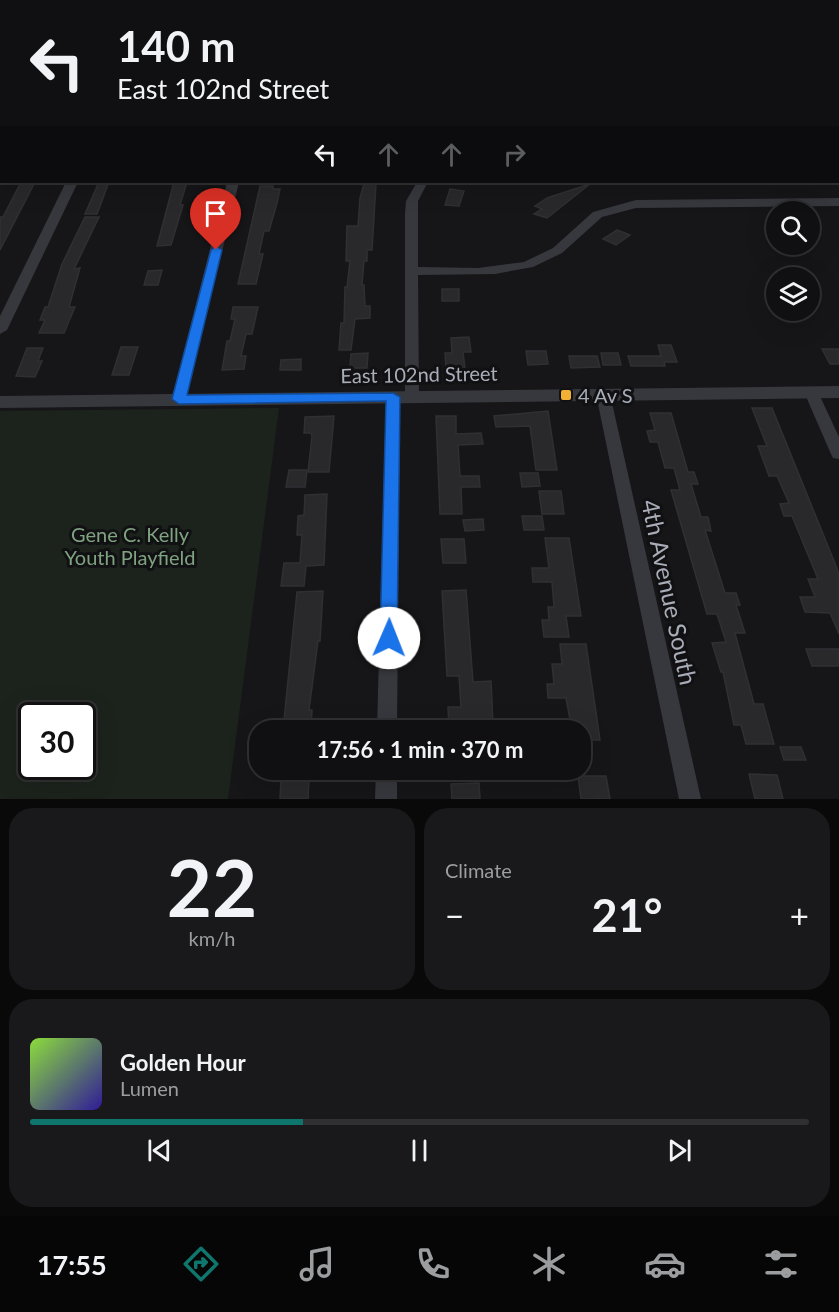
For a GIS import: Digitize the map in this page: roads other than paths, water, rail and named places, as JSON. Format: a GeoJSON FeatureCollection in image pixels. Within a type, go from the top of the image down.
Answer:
{"type":"FeatureCollection","features":[{"type":"Feature","properties":{"kind":"street"},"geometry":{"type":"LineString","coordinates":[[0,330],[72,183]]}},
{"type":"Feature","properties":{"kind":"street"},"geometry":{"type":"LineString","coordinates":[[179,399],[233,183]]}},
{"type":"Feature","properties":{"kind":"street"},"geometry":{"type":"LineString","coordinates":[[412,397],[411,214],[412,201],[421,183]]}},
{"type":"Feature","properties":{"kind":"street"},"geometry":{"type":"LineString","coordinates":[[411,271],[488,270],[526,265],[555,252],[593,218],[619,207],[636,204],[839,202]]}},
{"type":"Feature","properties":{"kind":"street"},"geometry":{"type":"LineString","coordinates":[[811,392],[839,454]]}},
{"type":"Feature","properties":{"kind":"street","name":"East 102nd Street"},"geometry":{"type":"LineString","coordinates":[[0,402],[839,392]]}},
{"type":"Feature","properties":{"kind":"street","name":"4th Avenue South"},"geometry":{"type":"LineString","coordinates":[[603,394],[690,799]]}},
{"type":"Feature","properties":{"kind":"street"},"geometry":{"type":"LineString","coordinates":[[387,720],[393,397]]}},
{"type":"Feature","properties":{"kind":"street"},"geometry":{"type":"LineString","coordinates":[[386,799],[387,780]]}},
{"type":"Feature","properties":{"kind":"place","name":"4 Av S"},"geometry":{"type":"Point","coordinates":[566,395]}},
{"type":"Feature","properties":{"kind":"park label","name":"Gene C. Kelly Youth Playfield"},"geometry":{"type":"Point","coordinates":[130,546]}}]}
